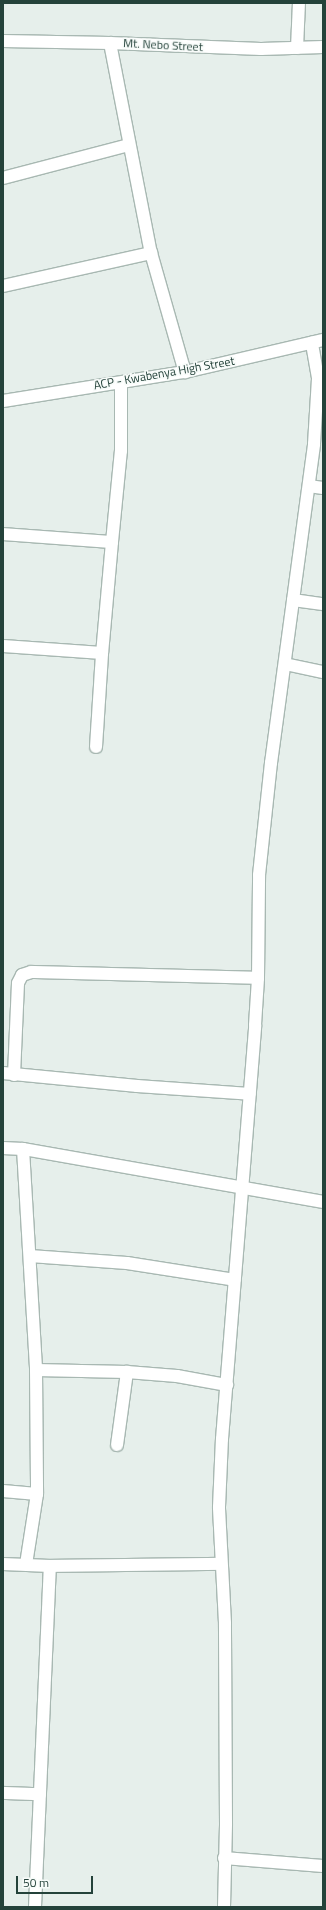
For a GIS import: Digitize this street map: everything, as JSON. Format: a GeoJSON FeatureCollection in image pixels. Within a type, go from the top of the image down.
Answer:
{"type":"FeatureCollection","features":[{"type":"Feature","properties":{"kind":"street"},"geometry":{"type":"LineString","coordinates":[[298,48],[299,3]]}},
{"type":"Feature","properties":{"kind":"street","name":"Mt. Nebo Street"},"geometry":{"type":"LineString","coordinates":[[3,41],[110,43],[261,49],[323,47]]}},
{"type":"Feature","properties":{"kind":"street"},"geometry":{"type":"LineString","coordinates":[[110,43],[151,253],[185,372]]}},
{"type":"Feature","properties":{"kind":"street"},"geometry":{"type":"LineString","coordinates":[[3,178],[129,145]]}},
{"type":"Feature","properties":{"kind":"street"},"geometry":{"type":"LineString","coordinates":[[3,286],[151,253]]}},
{"type":"Feature","properties":{"kind":"street"},"geometry":{"type":"LineString","coordinates":[[224,1907],[225,1623],[219,1507],[258,978],[259,875],[271,763],[314,444],[321,377],[317,342]]}},
{"type":"Feature","properties":{"kind":"street","name":"ACP - Kwabenya High Street"},"geometry":{"type":"LineString","coordinates":[[3,401],[185,372],[317,342]]}},
{"type":"Feature","properties":{"kind":"street"},"geometry":{"type":"LineString","coordinates":[[96,747],[102,653],[121,451],[121,383]]}},
{"type":"Feature","properties":{"kind":"street"},"geometry":{"type":"LineString","coordinates":[[309,486],[323,488]]}},
{"type":"Feature","properties":{"kind":"street"},"geometry":{"type":"LineString","coordinates":[[3,534],[112,542]]}},
{"type":"Feature","properties":{"kind":"street"},"geometry":{"type":"LineString","coordinates":[[294,600],[323,604]]}},
{"type":"Feature","properties":{"kind":"street"},"geometry":{"type":"LineString","coordinates":[[3,646],[102,653]]}},
{"type":"Feature","properties":{"kind":"street"},"geometry":{"type":"LineString","coordinates":[[285,664],[323,672]]}},
{"type":"Feature","properties":{"kind":"street"},"geometry":{"type":"LineString","coordinates":[[250,1094],[9,1074],[18,983],[22,975],[32,972],[258,978]]}},
{"type":"Feature","properties":{"kind":"street"},"geometry":{"type":"LineString","coordinates":[[3,1148],[23,1149],[323,1202]]}},
{"type":"Feature","properties":{"kind":"street"},"geometry":{"type":"LineString","coordinates":[[23,1149],[36,1370],[37,1494],[26,1564]]}},
{"type":"Feature","properties":{"kind":"street"},"geometry":{"type":"LineString","coordinates":[[30,1256],[127,1264],[235,1280]]}},
{"type":"Feature","properties":{"kind":"street"},"geometry":{"type":"LineString","coordinates":[[36,1370],[127,1372],[177,1376],[227,1385]]}},
{"type":"Feature","properties":{"kind":"street"},"geometry":{"type":"LineString","coordinates":[[117,1445],[127,1372]]}},
{"type":"Feature","properties":{"kind":"street"},"geometry":{"type":"LineString","coordinates":[[3,1491],[37,1494]]}},
{"type":"Feature","properties":{"kind":"street"},"geometry":{"type":"LineString","coordinates":[[3,1564],[50,1566],[221,1564]]}},
{"type":"Feature","properties":{"kind":"street"},"geometry":{"type":"LineString","coordinates":[[35,1907],[50,1566]]}},
{"type":"Feature","properties":{"kind":"street"},"geometry":{"type":"LineString","coordinates":[[3,1793],[40,1794]]}},
{"type":"Feature","properties":{"kind":"street"},"geometry":{"type":"LineString","coordinates":[[224,1858],[323,1866]]}}]}
